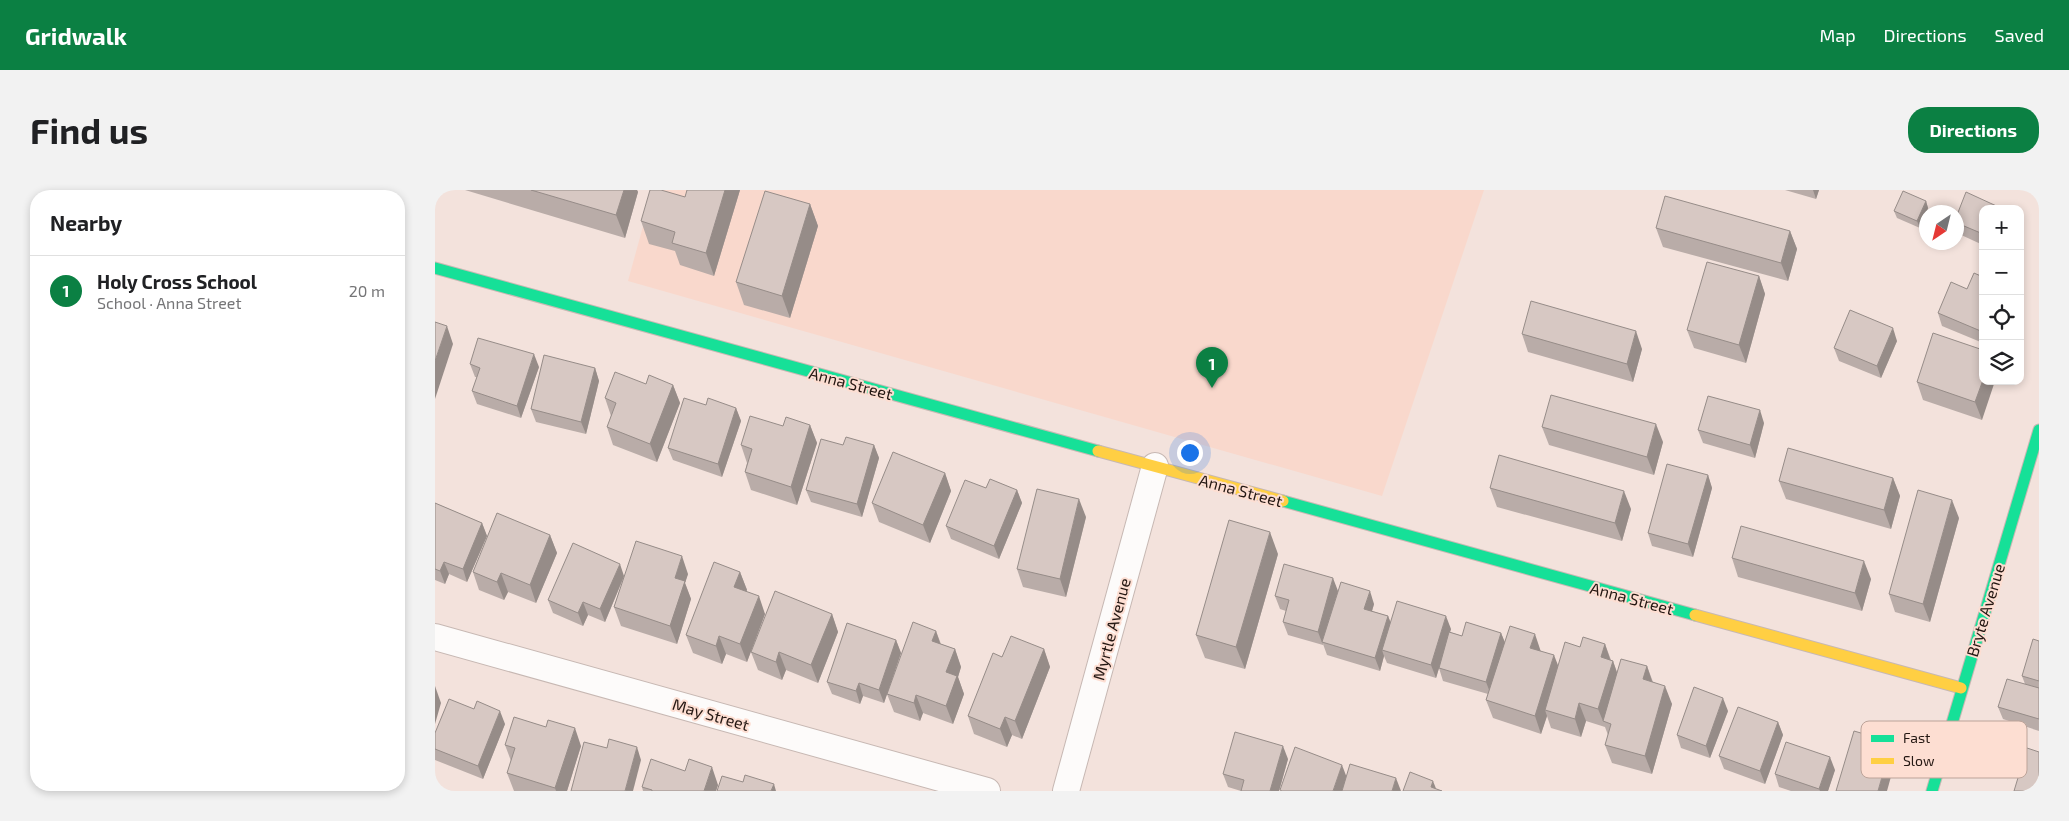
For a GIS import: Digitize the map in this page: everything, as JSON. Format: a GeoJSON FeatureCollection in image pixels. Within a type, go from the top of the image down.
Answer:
{"type":"FeatureCollection","features":[{"type":"Feature","properties":{"kind":"street","name":"Anna Street"},"geometry":{"type":"LineString","coordinates":[[435,268],[1961,688]]}},
{"type":"Feature","properties":{"kind":"street","name":"Bryte Avenue"},"geometry":{"type":"LineString","coordinates":[[1952,721],[2039,430]]}},
{"type":"Feature","properties":{"kind":"street","name":"Myrtle Avenue"},"geometry":{"type":"LineString","coordinates":[[1066,791],[1155,466]]}},
{"type":"Feature","properties":{"kind":"street","name":"May Street"},"geometry":{"type":"LineString","coordinates":[[435,637],[987,791]]}},
{"type":"Feature","properties":{"kind":"street","name":"Bryte Avenue"},"geometry":{"type":"LineString","coordinates":[[1932,791],[1936,778]]}},
{"type":"Feature","properties":{"kind":"shaded area"},"geometry":{"type":"Polygon","coordinates":[[[653,190],[1484,190],[1382,496],[628,281],[653,190]]]}},
{"type":"Feature","properties":{"kind":"building"},"geometry":{"type":"Polygon","coordinates":[[[531,190],[624,190],[616,215],[531,190]]]}},
{"type":"Feature","properties":{"kind":"building"},"geometry":{"type":"Polygon","coordinates":[[[650,190],[661,190],[685,197],[687,190],[725,190],[706,253],[672,243],[675,232],[641,221],[650,190]]]}},
{"type":"Feature","properties":{"kind":"building"},"geometry":{"type":"Polygon","coordinates":[[[765,191],[810,204],[782,296],[736,282],[765,191]]]}},
{"type":"Feature","properties":{"kind":"building"},"geometry":{"type":"Polygon","coordinates":[[[1903,191],[1926,201],[1924,205],[1919,205],[1917,221],[1894,211],[1903,191]]]}},
{"type":"Feature","properties":{"kind":"building"},"geometry":{"type":"Polygon","coordinates":[[[1966,192],[1994,205],[1979,205],[1979,232],[1964,226],[1964,205],[1961,205],[1966,192]]]}},
{"type":"Feature","properties":{"kind":"building"},"geometry":{"type":"Polygon","coordinates":[[[1665,196],[1790,231],[1781,263],[1656,228],[1665,196]]]}},
{"type":"Feature","properties":{"kind":"building"},"geometry":{"type":"Polygon","coordinates":[[[1707,262],[1759,276],[1739,345],[1687,330],[1707,262]]]}},
{"type":"Feature","properties":{"kind":"building"},"geometry":{"type":"Polygon","coordinates":[[[1974,273],[1979,275],[1979,330],[1938,313],[1951,282],[1967,289],[1974,273]]]}},
{"type":"Feature","properties":{"kind":"building"},"geometry":{"type":"Polygon","coordinates":[[[1531,301],[1636,331],[1627,364],[1522,334],[1531,301]]]}},
{"type":"Feature","properties":{"kind":"building"},"geometry":{"type":"Polygon","coordinates":[[[1850,310],[1893,328],[1877,366],[1834,348],[1850,310]]]}},
{"type":"Feature","properties":{"kind":"building"},"geometry":{"type":"Polygon","coordinates":[[[435,322],[447,326],[435,361],[435,322]]]}},
{"type":"Feature","properties":{"kind":"building"},"geometry":{"type":"Polygon","coordinates":[[[1933,333],[1979,349],[1979,385],[1981,385],[1975,402],[1917,382],[1933,333]]]}},
{"type":"Feature","properties":{"kind":"building"},"geometry":{"type":"Polygon","coordinates":[[[478,338],[534,354],[517,406],[472,391],[480,368],[470,364],[478,338]]]}},
{"type":"Feature","properties":{"kind":"building"},"geometry":{"type":"Polygon","coordinates":[[[544,355],[595,368],[581,422],[531,409],[544,355]]]}},
{"type":"Feature","properties":{"kind":"building"},"geometry":{"type":"Polygon","coordinates":[[[615,372],[646,384],[649,375],[673,385],[650,444],[607,427],[616,403],[605,398],[615,372]]]}},
{"type":"Feature","properties":{"kind":"building"},"geometry":{"type":"Polygon","coordinates":[[[1551,395],[1656,424],[1647,457],[1542,427],[1551,395]]]}},
{"type":"Feature","properties":{"kind":"building"},"geometry":{"type":"Polygon","coordinates":[[[1708,396],[1760,410],[1750,445],[1698,430],[1708,396]]]}},
{"type":"Feature","properties":{"kind":"building"},"geometry":{"type":"Polygon","coordinates":[[[684,398],[706,405],[708,398],[736,408],[718,464],[668,448],[684,398]]]}},
{"type":"Feature","properties":{"kind":"building"},"geometry":{"type":"Polygon","coordinates":[[[750,416],[783,426],[786,417],[810,425],[791,487],[745,472],[752,449],[741,445],[750,416]]]}},
{"type":"Feature","properties":{"kind":"building"},"geometry":{"type":"Polygon","coordinates":[[[846,437],[874,445],[857,504],[806,490],[821,439],[843,445],[846,437]]]}},
{"type":"Feature","properties":{"kind":"building"},"geometry":{"type":"Polygon","coordinates":[[[1788,448],[1893,478],[1884,510],[1779,481],[1788,448]]]}},
{"type":"Feature","properties":{"kind":"building"},"geometry":{"type":"Polygon","coordinates":[[[893,452],[945,473],[923,525],[872,503],[893,452]]]}},
{"type":"Feature","properties":{"kind":"building"},"geometry":{"type":"Polygon","coordinates":[[[1499,455],[1624,491],[1615,523],[1490,488],[1499,455]]]}},
{"type":"Feature","properties":{"kind":"building"},"geometry":{"type":"Polygon","coordinates":[[[1667,464],[1708,475],[1688,544],[1648,533],[1667,464]]]}},
{"type":"Feature","properties":{"kind":"building"},"geometry":{"type":"Polygon","coordinates":[[[990,479],[1017,490],[994,546],[946,526],[965,480],[986,488],[990,479]]]}},
{"type":"Feature","properties":{"kind":"building"},"geometry":{"type":"Polygon","coordinates":[[[1037,489],[1079,499],[1060,579],[1017,569],[1037,489]]]}},
{"type":"Feature","properties":{"kind":"building"},"geometry":{"type":"Polygon","coordinates":[[[1918,490],[1952,500],[1923,604],[1889,594],[1918,490]]]}},
{"type":"Feature","properties":{"kind":"building"},"geometry":{"type":"Polygon","coordinates":[[[435,503],[482,523],[463,569],[444,562],[440,571],[435,569],[435,503]]]}},
{"type":"Feature","properties":{"kind":"building"},"geometry":{"type":"Polygon","coordinates":[[[497,513],[550,535],[530,585],[501,573],[497,582],[473,572],[497,513]]]}},
{"type":"Feature","properties":{"kind":"building"},"geometry":{"type":"Polygon","coordinates":[[[1229,520],[1270,532],[1236,647],[1196,635],[1229,520]]]}},
{"type":"Feature","properties":{"kind":"building"},"geometry":{"type":"Polygon","coordinates":[[[1741,526],[1864,561],[1855,593],[1732,558],[1741,526]]]}},
{"type":"Feature","properties":{"kind":"building"},"geometry":{"type":"Polygon","coordinates":[[[636,541],[682,556],[675,578],[685,581],[670,626],[614,607],[636,541]]]}},
{"type":"Feature","properties":{"kind":"building"},"geometry":{"type":"Polygon","coordinates":[[[573,543],[620,564],[600,609],[583,602],[578,613],[548,600],[573,543]]]}},
{"type":"Feature","properties":{"kind":"building"},"geometry":{"type":"Polygon","coordinates":[[[714,562],[740,572],[734,587],[759,596],[740,644],[719,636],[716,646],[686,635],[714,562]]]}},
{"type":"Feature","properties":{"kind":"building"},"geometry":{"type":"Polygon","coordinates":[[[1284,564],[1333,578],[1318,632],[1283,622],[1289,600],[1275,596],[1284,564]]]}},
{"type":"Feature","properties":{"kind":"building"},"geometry":{"type":"Polygon","coordinates":[[[1341,582],[1370,591],[1364,609],[1388,616],[1375,658],[1322,642],[1341,582]]]}},
{"type":"Feature","properties":{"kind":"building"},"geometry":{"type":"Polygon","coordinates":[[[775,591],[832,614],[811,665],[779,652],[776,662],[751,652],[775,591]]]}},
{"type":"Feature","properties":{"kind":"building"},"geometry":{"type":"Polygon","coordinates":[[[1397,601],[1446,616],[1431,665],[1382,650],[1397,601]]]}},
{"type":"Feature","properties":{"kind":"building"},"geometry":{"type":"Polygon","coordinates":[[[913,622],[936,631],[932,641],[955,649],[946,672],[957,676],[946,706],[916,695],[914,703],[887,694],[913,622]]]}},
{"type":"Feature","properties":{"kind":"building"},"geometry":{"type":"Polygon","coordinates":[[[1466,622],[1501,633],[1486,682],[1439,668],[1449,632],[1462,636],[1466,622]]]}},
{"type":"Feature","properties":{"kind":"building"},"geometry":{"type":"Polygon","coordinates":[[[847,623],[896,640],[879,690],[859,683],[856,691],[827,682],[847,623]]]}},
{"type":"Feature","properties":{"kind":"building"},"geometry":{"type":"Polygon","coordinates":[[[1510,626],[1535,634],[1530,648],[1554,655],[1535,716],[1486,700],[1510,626]]]}},
{"type":"Feature","properties":{"kind":"building"},"geometry":{"type":"Polygon","coordinates":[[[1011,636],[1044,649],[1015,721],[1005,717],[1000,729],[968,716],[993,653],[1002,657],[1011,636]]]}},
{"type":"Feature","properties":{"kind":"building"},"geometry":{"type":"Polygon","coordinates":[[[1583,637],[1605,644],[1601,657],[1613,661],[1598,709],[1579,703],[1575,719],[1545,710],[1565,642],[1580,647],[1583,637]]]}},
{"type":"Feature","properties":{"kind":"building"},"geometry":{"type":"Polygon","coordinates":[[[2033,639],[2039,641],[2039,681],[2022,676],[2033,639]]]}},
{"type":"Feature","properties":{"kind":"building"},"geometry":{"type":"Polygon","coordinates":[[[1621,659],[1647,666],[1643,679],[1665,686],[1645,756],[1605,745],[1611,724],[1603,721],[1621,659]]]}},
{"type":"Feature","properties":{"kind":"building"},"geometry":{"type":"Polygon","coordinates":[[[2007,679],[2039,688],[2039,719],[1998,707],[2007,679]]]}},
{"type":"Feature","properties":{"kind":"building"},"geometry":{"type":"Polygon","coordinates":[[[1694,687],[1723,698],[1706,746],[1677,735],[1694,687]]]}},
{"type":"Feature","properties":{"kind":"building"},"geometry":{"type":"Polygon","coordinates":[[[449,699],[474,709],[477,701],[500,711],[478,766],[435,749],[435,733],[449,699]]]}},
{"type":"Feature","properties":{"kind":"building"},"geometry":{"type":"Polygon","coordinates":[[[1738,707],[1778,722],[1760,771],[1719,756],[1738,707]]]}},
{"type":"Feature","properties":{"kind":"building"},"geometry":{"type":"Polygon","coordinates":[[[514,717],[546,727],[548,720],[575,728],[555,788],[507,773],[515,748],[505,745],[514,717]]]}},
{"type":"Feature","properties":{"kind":"building"},"geometry":{"type":"Polygon","coordinates":[[[1854,731],[1861,733],[1861,778],[1882,778],[1878,791],[1836,791],[1854,731]]]}},
{"type":"Feature","properties":{"kind":"building"},"geometry":{"type":"Polygon","coordinates":[[[1235,732],[1283,746],[1270,791],[1241,791],[1244,780],[1223,774],[1235,732]]]}},
{"type":"Feature","properties":{"kind":"building"},"geometry":{"type":"Polygon","coordinates":[[[609,739],[637,747],[625,791],[571,791],[584,742],[607,748],[609,739]]]}},
{"type":"Feature","properties":{"kind":"building"},"geometry":{"type":"Polygon","coordinates":[[[1786,742],[1830,757],[1819,789],[1775,774],[1786,742]]]}},
{"type":"Feature","properties":{"kind":"building"},"geometry":{"type":"Polygon","coordinates":[[[1295,747],[1342,765],[1333,791],[1280,790],[1295,747]]]}},
{"type":"Feature","properties":{"kind":"building"},"geometry":{"type":"Polygon","coordinates":[[[2027,748],[2039,752],[2039,791],[2014,791],[2018,778],[2027,778],[2027,748]]]}},
{"type":"Feature","properties":{"kind":"building"},"geometry":{"type":"Polygon","coordinates":[[[651,759],[685,771],[689,759],[712,767],[704,791],[652,791],[642,787],[651,759]]]}},
{"type":"Feature","properties":{"kind":"building"},"geometry":{"type":"Polygon","coordinates":[[[1350,764],[1396,778],[1392,791],[1342,791],[1350,764]]]}},
{"type":"Feature","properties":{"kind":"building"},"geometry":{"type":"Polygon","coordinates":[[[1410,772],[1433,781],[1431,787],[1442,791],[1403,791],[1410,772]]]}},
{"type":"Feature","properties":{"kind":"building"},"geometry":{"type":"Polygon","coordinates":[[[745,775],[774,784],[771,791],[717,791],[722,776],[743,782],[745,775]]]}},
{"type":"Feature","properties":{"kind":"traffic: fast"},"geometry":{"type":"LineString","coordinates":[[435,268],[1098,451]]}},
{"type":"Feature","properties":{"kind":"traffic: fast"},"geometry":{"type":"LineString","coordinates":[[1953,721],[2039,430]]}},
{"type":"Feature","properties":{"kind":"traffic: fast"},"geometry":{"type":"LineString","coordinates":[[1283,501],[1695,615]]}},
{"type":"Feature","properties":{"kind":"traffic: fast"},"geometry":{"type":"LineString","coordinates":[[1932,791],[1936,778]]}},
{"type":"Feature","properties":{"kind":"traffic: slow"},"geometry":{"type":"LineString","coordinates":[[1098,451],[1283,501]]}},
{"type":"Feature","properties":{"kind":"traffic: slow"},"geometry":{"type":"LineString","coordinates":[[1695,615],[1961,688]]}},
{"type":"Feature","properties":{"kind":"place","name":"Holy Cross School"},"geometry":{"type":"Point","coordinates":[1212,388]}}]}
